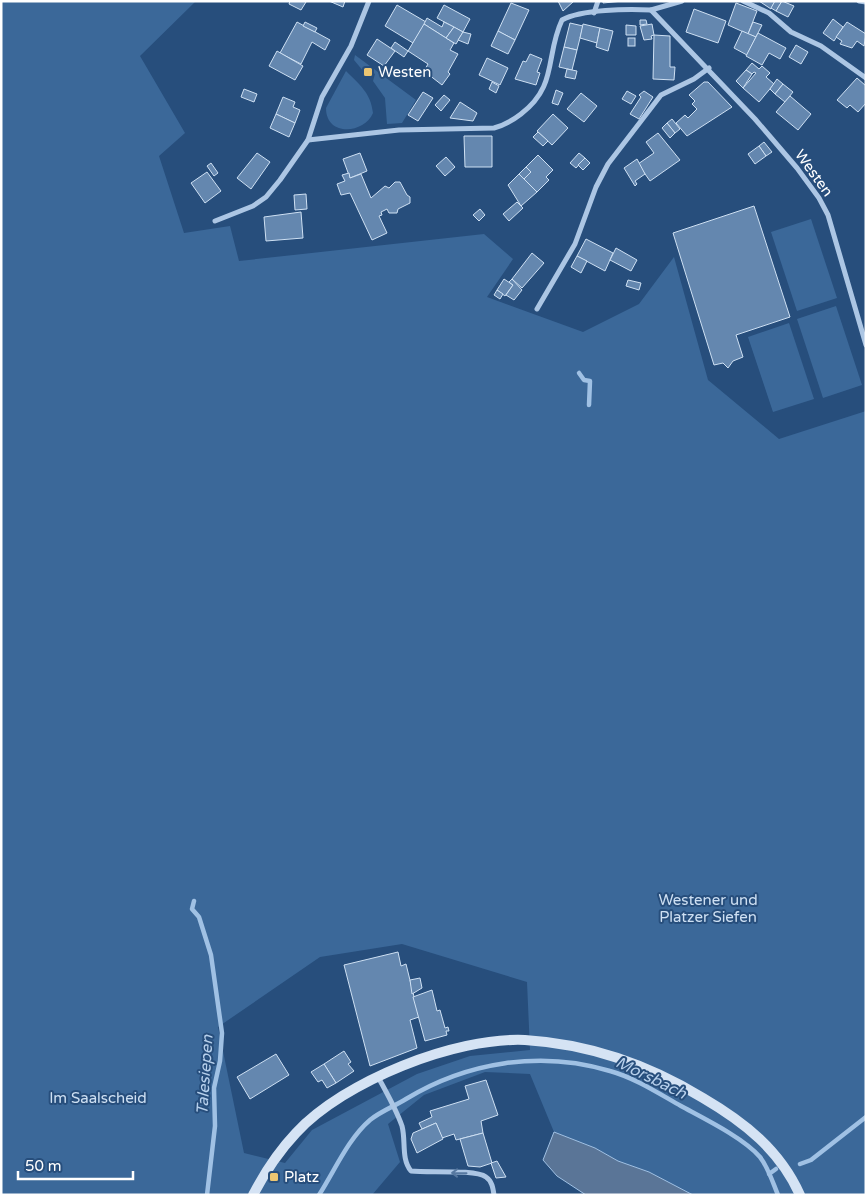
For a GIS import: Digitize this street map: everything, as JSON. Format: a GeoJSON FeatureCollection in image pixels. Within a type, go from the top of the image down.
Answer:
{"type":"FeatureCollection","features":[{"type":"Feature","properties":{"kind":"main road"},"geometry":{"type":"LineString","coordinates":[[253,1195],[273,1162],[296,1132],[346,1093],[378,1076],[439,1053],[499,1042],[524,1040],[552,1043],[602,1053],[657,1072],[748,1126],[783,1165],[800,1195]]}},
{"type":"Feature","properties":{"kind":"street"},"geometry":{"type":"LineString","coordinates":[[215,221],[253,206],[266,197],[308,140],[322,98],[351,46],[369,1]]}},
{"type":"Feature","properties":{"kind":"street"},"geometry":{"type":"LineString","coordinates":[[594,13],[598,1]]}},
{"type":"Feature","properties":{"kind":"street"},"geometry":{"type":"LineString","coordinates":[[308,140],[399,130],[494,128],[508,124],[530,108],[539,98],[546,84],[562,20],[568,16],[594,13],[652,10],[682,1]]}},
{"type":"Feature","properties":{"kind":"street"},"geometry":{"type":"LineString","coordinates":[[743,1],[769,13],[792,32],[821,46],[866,78]]}},
{"type":"Feature","properties":{"kind":"street"},"geometry":{"type":"LineString","coordinates":[[860,1],[866,2]]}},
{"type":"Feature","properties":{"kind":"street","name":"Westen"},"geometry":{"type":"LineString","coordinates":[[652,10],[709,68],[755,119],[820,198],[828,215],[866,345]]}},
{"type":"Feature","properties":{"kind":"street"},"geometry":{"type":"LineString","coordinates":[[537,309],[575,244],[596,188],[608,164],[662,95],[694,79],[709,68]]}},
{"type":"Feature","properties":{"kind":"street"},"geometry":{"type":"LineString","coordinates":[[378,1076],[403,1128],[406,1165],[411,1171],[476,1173],[487,1178],[492,1185],[494,1195]]}},
{"type":"Feature","properties":{"kind":"green space"},"geometry":{"type":"Polygon","coordinates":[[[1,1],[196,1],[140,56],[185,133],[159,156],[184,233],[230,226],[239,261],[484,234],[513,259],[487,297],[583,332],[639,304],[674,257],[708,380],[779,439],[866,411],[866,1195],[693,1195],[649,1172],[618,1161],[595,1148],[554,1132],[530,1074],[485,1072],[424,1095],[388,1124],[400,1162],[372,1195],[1,1195],[1,1]],[[402,944],[320,957],[218,1027],[244,1153],[285,1163],[312,1130],[417,1074],[470,1056],[530,1050],[527,982],[402,944]]]}},
{"type":"Feature","properties":{"kind":"green space"},"geometry":{"type":"Polygon","coordinates":[[[355,55],[416,100],[402,123],[387,124],[385,98],[373,81],[375,74],[367,68],[364,72],[354,60],[355,55]]]}},
{"type":"Feature","properties":{"kind":"green space"},"geometry":{"type":"Polygon","coordinates":[[[346,71],[367,94],[373,113],[362,125],[346,129],[338,128],[332,124],[326,108],[346,71]]]}},
{"type":"Feature","properties":{"kind":"green space"},"geometry":{"type":"Polygon","coordinates":[[[811,219],[837,298],[797,311],[771,232],[811,219]]]}},
{"type":"Feature","properties":{"kind":"green space"},"geometry":{"type":"Polygon","coordinates":[[[836,306],[862,385],[823,398],[797,319],[836,306]]]}},
{"type":"Feature","properties":{"kind":"green space"},"geometry":{"type":"Polygon","coordinates":[[[789,323],[814,399],[773,412],[748,337],[789,323]]]}},
{"type":"Feature","properties":{"kind":"shaded area"},"geometry":{"type":"Polygon","coordinates":[[[554,1132],[595,1148],[618,1161],[649,1172],[693,1195],[586,1195],[557,1176],[543,1160],[554,1132]]]}},
{"type":"Feature","properties":{"kind":"building"},"geometry":{"type":"Polygon","coordinates":[[[290,1],[306,2],[301,10],[289,4],[290,1]]]}},
{"type":"Feature","properties":{"kind":"building"},"geometry":{"type":"Polygon","coordinates":[[[329,1],[345,1],[343,7],[329,1]]]}},
{"type":"Feature","properties":{"kind":"building"},"geometry":{"type":"Polygon","coordinates":[[[558,1],[574,1],[563,11],[558,1]]]}},
{"type":"Feature","properties":{"kind":"building"},"geometry":{"type":"Polygon","coordinates":[[[603,1],[623,1],[603,3],[603,1]]]}},
{"type":"Feature","properties":{"kind":"building"},"geometry":{"type":"Polygon","coordinates":[[[759,1],[775,1],[771,9],[759,1]]]}},
{"type":"Feature","properties":{"kind":"building"},"geometry":{"type":"Polygon","coordinates":[[[775,1],[782,1],[776,11],[771,8],[775,1]]]}},
{"type":"Feature","properties":{"kind":"building"},"geometry":{"type":"Polygon","coordinates":[[[782,1],[794,6],[788,17],[776,11],[782,1]]]}},
{"type":"Feature","properties":{"kind":"building"},"geometry":{"type":"Polygon","coordinates":[[[511,3],[529,10],[515,40],[498,31],[511,3]]]}},
{"type":"Feature","properties":{"kind":"building"},"geometry":{"type":"Polygon","coordinates":[[[736,3],[757,11],[748,34],[728,25],[736,3]]]}},
{"type":"Feature","properties":{"kind":"building"},"geometry":{"type":"Polygon","coordinates":[[[397,5],[426,22],[413,43],[385,26],[397,5]]]}},
{"type":"Feature","properties":{"kind":"building"},"geometry":{"type":"Polygon","coordinates":[[[444,5],[470,19],[463,32],[437,18],[444,5]]]}},
{"type":"Feature","properties":{"kind":"building"},"geometry":{"type":"Polygon","coordinates":[[[694,9],[726,21],[718,43],[686,32],[694,9]]]}},
{"type":"Feature","properties":{"kind":"building"},"geometry":{"type":"Polygon","coordinates":[[[427,18],[442,27],[444,22],[454,27],[446,38],[424,24],[427,18]]]}},
{"type":"Feature","properties":{"kind":"building"},"geometry":{"type":"Polygon","coordinates":[[[833,19],[843,27],[834,41],[823,33],[833,19]]]}},
{"type":"Feature","properties":{"kind":"building"},"geometry":{"type":"Polygon","coordinates":[[[640,20],[646,20],[647,24],[640,25],[640,20]]]}},
{"type":"Feature","properties":{"kind":"building"},"geometry":{"type":"Polygon","coordinates":[[[297,22],[330,40],[325,50],[312,42],[301,64],[280,53],[297,22]]]}},
{"type":"Feature","properties":{"kind":"building"},"geometry":{"type":"Polygon","coordinates":[[[305,22],[317,28],[315,32],[303,26],[305,22]]]}},
{"type":"Feature","properties":{"kind":"building"},"geometry":{"type":"Polygon","coordinates":[[[753,22],[762,25],[756,37],[748,34],[753,22]]]}},
{"type":"Feature","properties":{"kind":"building"},"geometry":{"type":"Polygon","coordinates":[[[847,22],[866,34],[864,46],[857,41],[852,48],[840,44],[842,41],[836,37],[847,22]]]}},
{"type":"Feature","properties":{"kind":"building"},"geometry":{"type":"Polygon","coordinates":[[[570,23],[583,26],[577,50],[564,47],[570,23]]]}},
{"type":"Feature","properties":{"kind":"building"},"geometry":{"type":"Polygon","coordinates":[[[424,24],[454,43],[450,50],[458,54],[448,72],[450,74],[442,85],[424,71],[428,64],[408,51],[424,24]]]}},
{"type":"Feature","properties":{"kind":"building"},"geometry":{"type":"Polygon","coordinates":[[[583,24],[600,28],[597,43],[580,38],[583,24]]]}},
{"type":"Feature","properties":{"kind":"building"},"geometry":{"type":"Polygon","coordinates":[[[652,24],[654,35],[651,36],[652,39],[644,40],[640,26],[652,24]]]}},
{"type":"Feature","properties":{"kind":"building"},"geometry":{"type":"Polygon","coordinates":[[[626,25],[636,26],[636,35],[626,35],[626,25]]]}},
{"type":"Feature","properties":{"kind":"building"},"geometry":{"type":"Polygon","coordinates":[[[454,27],[463,32],[456,44],[446,38],[454,27]]]}},
{"type":"Feature","properties":{"kind":"building"},"geometry":{"type":"Polygon","coordinates":[[[600,28],[613,31],[608,51],[596,47],[600,28]]]}},
{"type":"Feature","properties":{"kind":"building"},"geometry":{"type":"Polygon","coordinates":[[[498,31],[515,40],[508,54],[491,46],[498,31]]]}},
{"type":"Feature","properties":{"kind":"building"},"geometry":{"type":"Polygon","coordinates":[[[742,31],[756,37],[747,55],[734,48],[742,31]]]}},
{"type":"Feature","properties":{"kind":"building"},"geometry":{"type":"Polygon","coordinates":[[[463,32],[471,34],[468,44],[458,40],[463,32]]]}},
{"type":"Feature","properties":{"kind":"building"},"geometry":{"type":"Polygon","coordinates":[[[758,33],[786,48],[780,59],[769,53],[762,65],[746,56],[758,33]]]}},
{"type":"Feature","properties":{"kind":"building"},"geometry":{"type":"Polygon","coordinates":[[[654,35],[670,36],[670,67],[675,67],[674,80],[653,79],[654,35]]]}},
{"type":"Feature","properties":{"kind":"building"},"geometry":{"type":"Polygon","coordinates":[[[628,38],[635,38],[635,46],[628,46],[628,38]]]}},
{"type":"Feature","properties":{"kind":"building"},"geometry":{"type":"Polygon","coordinates":[[[377,39],[395,51],[384,66],[367,55],[377,39]]]}},
{"type":"Feature","properties":{"kind":"building"},"geometry":{"type":"Polygon","coordinates":[[[395,42],[408,51],[404,57],[391,48],[395,42]]]}},
{"type":"Feature","properties":{"kind":"building"},"geometry":{"type":"Polygon","coordinates":[[[796,45],[808,52],[801,64],[789,57],[796,45]]]}},
{"type":"Feature","properties":{"kind":"building"},"geometry":{"type":"Polygon","coordinates":[[[564,47],[577,50],[572,70],[559,67],[564,47]]]}},
{"type":"Feature","properties":{"kind":"building"},"geometry":{"type":"Polygon","coordinates":[[[277,51],[303,66],[295,80],[269,66],[277,51]]]}},
{"type":"Feature","properties":{"kind":"building"},"geometry":{"type":"Polygon","coordinates":[[[530,54],[542,59],[537,72],[540,73],[536,85],[515,79],[523,61],[526,62],[530,54]]]}},
{"type":"Feature","properties":{"kind":"building"},"geometry":{"type":"Polygon","coordinates":[[[487,58],[508,68],[500,85],[479,75],[487,58]]]}},
{"type":"Feature","properties":{"kind":"building"},"geometry":{"type":"Polygon","coordinates":[[[752,63],[759,69],[762,66],[770,73],[766,77],[774,84],[759,102],[743,88],[756,73],[752,74],[746,70],[752,63]]]}},
{"type":"Feature","properties":{"kind":"building"},"geometry":{"type":"Polygon","coordinates":[[[567,69],[577,71],[575,79],[565,77],[567,69]]]}},
{"type":"Feature","properties":{"kind":"building"},"geometry":{"type":"Polygon","coordinates":[[[746,70],[752,74],[743,88],[736,81],[746,70]]]}},
{"type":"Feature","properties":{"kind":"building"},"geometry":{"type":"Polygon","coordinates":[[[857,78],[866,86],[866,103],[858,112],[850,105],[847,108],[837,100],[857,78]]]}},
{"type":"Feature","properties":{"kind":"building"},"geometry":{"type":"Polygon","coordinates":[[[777,79],[783,84],[775,94],[770,89],[777,79]]]}},
{"type":"Feature","properties":{"kind":"building"},"geometry":{"type":"Polygon","coordinates":[[[492,82],[499,86],[496,93],[489,89],[492,82]]]}},
{"type":"Feature","properties":{"kind":"building"},"geometry":{"type":"Polygon","coordinates":[[[704,82],[708,82],[732,107],[687,136],[676,123],[685,115],[688,118],[697,109],[692,104],[695,101],[689,95],[704,82]]]}},
{"type":"Feature","properties":{"kind":"building"},"geometry":{"type":"Polygon","coordinates":[[[783,84],[793,92],[785,102],[775,94],[783,84]]]}},
{"type":"Feature","properties":{"kind":"building"},"geometry":{"type":"Polygon","coordinates":[[[244,89],[257,94],[254,102],[241,97],[244,89]]]}},
{"type":"Feature","properties":{"kind":"building"},"geometry":{"type":"Polygon","coordinates":[[[556,90],[563,93],[558,105],[552,103],[556,90]]]}},
{"type":"Feature","properties":{"kind":"building"},"geometry":{"type":"Polygon","coordinates":[[[627,91],[636,96],[631,104],[622,99],[627,91]]]}},
{"type":"Feature","properties":{"kind":"building"},"geometry":{"type":"Polygon","coordinates":[[[644,91],[653,97],[639,119],[630,114],[641,97],[639,95],[644,91]]]}},
{"type":"Feature","properties":{"kind":"building"},"geometry":{"type":"Polygon","coordinates":[[[423,92],[433,98],[418,121],[408,115],[423,92]]]}},
{"type":"Feature","properties":{"kind":"building"},"geometry":{"type":"Polygon","coordinates":[[[581,93],[597,106],[584,122],[567,109],[581,93]]]}},
{"type":"Feature","properties":{"kind":"building"},"geometry":{"type":"Polygon","coordinates":[[[444,95],[450,100],[441,111],[435,105],[444,95]]]}},
{"type":"Feature","properties":{"kind":"building"},"geometry":{"type":"Polygon","coordinates":[[[790,96],[811,114],[798,130],[776,112],[790,96]]]}},
{"type":"Feature","properties":{"kind":"building"},"geometry":{"type":"Polygon","coordinates":[[[283,97],[295,102],[293,107],[300,110],[295,123],[276,114],[283,97]]]}},
{"type":"Feature","properties":{"kind":"building"},"geometry":{"type":"Polygon","coordinates":[[[460,102],[477,113],[473,121],[450,118],[460,102]]]}},
{"type":"Feature","properties":{"kind":"building"},"geometry":{"type":"Polygon","coordinates":[[[276,114],[295,123],[289,137],[270,128],[276,114]]]}},
{"type":"Feature","properties":{"kind":"building"},"geometry":{"type":"Polygon","coordinates":[[[553,114],[568,128],[552,145],[537,131],[553,114]]]}},
{"type":"Feature","properties":{"kind":"building"},"geometry":{"type":"Polygon","coordinates":[[[672,119],[680,129],[675,133],[667,123],[672,119]]]}},
{"type":"Feature","properties":{"kind":"building"},"geometry":{"type":"Polygon","coordinates":[[[667,123],[675,133],[670,138],[662,128],[667,123]]]}},
{"type":"Feature","properties":{"kind":"building"},"geometry":{"type":"Polygon","coordinates":[[[538,132],[548,141],[543,146],[533,137],[538,132]]]}},
{"type":"Feature","properties":{"kind":"building"},"geometry":{"type":"Polygon","coordinates":[[[658,133],[680,160],[650,181],[638,164],[654,153],[646,142],[658,133]]]}},
{"type":"Feature","properties":{"kind":"building"},"geometry":{"type":"Polygon","coordinates":[[[464,136],[492,136],[492,167],[465,167],[464,136]]]}},
{"type":"Feature","properties":{"kind":"building"},"geometry":{"type":"Polygon","coordinates":[[[764,142],[772,152],[766,156],[759,146],[764,142]]]}},
{"type":"Feature","properties":{"kind":"building"},"geometry":{"type":"Polygon","coordinates":[[[759,146],[766,156],[755,164],[748,154],[759,146]]]}},
{"type":"Feature","properties":{"kind":"building"},"geometry":{"type":"Polygon","coordinates":[[[257,153],[270,162],[251,189],[237,178],[257,153]]]}},
{"type":"Feature","properties":{"kind":"building"},"geometry":{"type":"Polygon","coordinates":[[[360,153],[367,171],[350,178],[343,159],[360,153]]]}},
{"type":"Feature","properties":{"kind":"building"},"geometry":{"type":"Polygon","coordinates":[[[579,153],[585,158],[576,168],[570,163],[579,153]]]}},
{"type":"Feature","properties":{"kind":"building"},"geometry":{"type":"Polygon","coordinates":[[[538,155],[553,170],[546,177],[549,180],[537,192],[524,179],[531,172],[526,167],[538,155]]]}},
{"type":"Feature","properties":{"kind":"building"},"geometry":{"type":"Polygon","coordinates":[[[446,157],[455,167],[445,176],[436,166],[446,157]]]}},
{"type":"Feature","properties":{"kind":"building"},"geometry":{"type":"Polygon","coordinates":[[[585,158],[590,163],[583,170],[578,165],[585,158]]]}},
{"type":"Feature","properties":{"kind":"building"},"geometry":{"type":"Polygon","coordinates":[[[637,159],[645,174],[635,181],[637,184],[635,186],[624,168],[637,159]]]}},
{"type":"Feature","properties":{"kind":"building"},"geometry":{"type":"Polygon","coordinates":[[[211,163],[218,173],[214,176],[207,166],[211,163]]]}},
{"type":"Feature","properties":{"kind":"building"},"geometry":{"type":"Polygon","coordinates":[[[526,167],[531,172],[524,179],[519,174],[526,167]]]}},
{"type":"Feature","properties":{"kind":"building"},"geometry":{"type":"Polygon","coordinates":[[[207,172],[221,191],[205,203],[191,183],[207,172]]]}},
{"type":"Feature","properties":{"kind":"building"},"geometry":{"type":"Polygon","coordinates":[[[349,173],[350,178],[361,174],[371,198],[385,186],[389,188],[395,182],[400,182],[410,197],[410,203],[398,209],[397,213],[389,213],[387,209],[381,212],[382,215],[379,216],[387,233],[372,240],[350,193],[341,195],[337,184],[345,181],[342,175],[349,173]]]}},
{"type":"Feature","properties":{"kind":"building"},"geometry":{"type":"Polygon","coordinates":[[[519,174],[537,192],[521,206],[508,185],[519,174]]]}},
{"type":"Feature","properties":{"kind":"building"},"geometry":{"type":"Polygon","coordinates":[[[306,194],[307,209],[295,210],[294,195],[306,194]]]}},
{"type":"Feature","properties":{"kind":"building"},"geometry":{"type":"Polygon","coordinates":[[[517,202],[523,208],[509,221],[503,214],[517,202]]]}},
{"type":"Feature","properties":{"kind":"building"},"geometry":{"type":"Polygon","coordinates":[[[754,206],[790,317],[736,335],[743,357],[733,361],[728,368],[723,363],[714,365],[673,233],[754,206]]]}},
{"type":"Feature","properties":{"kind":"building"},"geometry":{"type":"Polygon","coordinates":[[[480,209],[485,215],[479,221],[473,215],[480,209]]]}},
{"type":"Feature","properties":{"kind":"building"},"geometry":{"type":"Polygon","coordinates":[[[301,212],[303,238],[266,241],[264,217],[301,212]]]}},
{"type":"Feature","properties":{"kind":"building"},"geometry":{"type":"Polygon","coordinates":[[[586,239],[613,253],[605,271],[577,256],[586,239]]]}},
{"type":"Feature","properties":{"kind":"building"},"geometry":{"type":"Polygon","coordinates":[[[616,248],[637,260],[631,271],[610,260],[616,248]]]}},
{"type":"Feature","properties":{"kind":"building"},"geometry":{"type":"Polygon","coordinates":[[[532,253],[544,263],[522,288],[512,279],[532,253]]]}},
{"type":"Feature","properties":{"kind":"building"},"geometry":{"type":"Polygon","coordinates":[[[577,256],[587,261],[581,273],[571,267],[577,256]]]}},
{"type":"Feature","properties":{"kind":"building"},"geometry":{"type":"Polygon","coordinates":[[[504,279],[513,285],[505,296],[497,290],[504,279]]]}},
{"type":"Feature","properties":{"kind":"building"},"geometry":{"type":"Polygon","coordinates":[[[512,279],[522,290],[514,300],[506,295],[513,285],[509,282],[512,279]]]}},
{"type":"Feature","properties":{"kind":"building"},"geometry":{"type":"Polygon","coordinates":[[[628,280],[641,283],[639,290],[626,286],[628,280]]]}},
{"type":"Feature","properties":{"kind":"building"},"geometry":{"type":"Polygon","coordinates":[[[497,290],[503,294],[500,299],[494,295],[497,290]]]}},
{"type":"Feature","properties":{"kind":"building"},"geometry":{"type":"Polygon","coordinates":[[[398,952],[401,966],[406,964],[419,1017],[410,1020],[417,1048],[370,1066],[344,965],[398,952]]]}},
{"type":"Feature","properties":{"kind":"building"},"geometry":{"type":"Polygon","coordinates":[[[420,978],[422,988],[412,994],[410,980],[420,978]]]}},
{"type":"Feature","properties":{"kind":"building"},"geometry":{"type":"Polygon","coordinates":[[[432,990],[437,1011],[440,1010],[445,1028],[448,1027],[449,1031],[446,1031],[447,1035],[425,1041],[413,997],[432,990]]]}},
{"type":"Feature","properties":{"kind":"building"},"geometry":{"type":"Polygon","coordinates":[[[344,1051],[351,1062],[348,1064],[354,1071],[336,1083],[324,1064],[344,1051]]]}},
{"type":"Feature","properties":{"kind":"building"},"geometry":{"type":"Polygon","coordinates":[[[276,1054],[289,1075],[250,1099],[237,1077],[276,1054]]]}},
{"type":"Feature","properties":{"kind":"building"},"geometry":{"type":"Polygon","coordinates":[[[324,1064],[336,1083],[327,1088],[322,1080],[318,1082],[311,1072],[324,1064]]]}},
{"type":"Feature","properties":{"kind":"building"},"geometry":{"type":"Polygon","coordinates":[[[486,1080],[498,1115],[481,1121],[483,1133],[456,1140],[454,1134],[442,1138],[436,1123],[422,1129],[419,1123],[432,1117],[430,1111],[469,1099],[465,1086],[486,1080]]]}},
{"type":"Feature","properties":{"kind":"building"},"geometry":{"type":"Polygon","coordinates":[[[436,1123],[443,1139],[417,1153],[411,1139],[413,1133],[436,1123]]]}},
{"type":"Feature","properties":{"kind":"building"},"geometry":{"type":"Polygon","coordinates":[[[483,1133],[492,1163],[480,1167],[468,1166],[460,1139],[483,1133]]]}},
{"type":"Feature","properties":{"kind":"building"},"geometry":{"type":"Polygon","coordinates":[[[497,1161],[506,1177],[496,1178],[491,1163],[497,1161]]]}},
{"type":"Feature","properties":{"kind":"waterway"},"geometry":{"type":"LineString","coordinates":[[579,373],[584,380],[590,381],[589,405]]}},
{"type":"Feature","properties":{"kind":"waterway","name":"Talesiepen"},"geometry":{"type":"LineString","coordinates":[[194,901],[192,909],[199,917],[211,955],[222,1033],[220,1061],[214,1088],[215,1126],[207,1195]]}},
{"type":"Feature","properties":{"kind":"waterway","name":"Morsbach"},"geometry":{"type":"LineString","coordinates":[[319,1195],[355,1136],[370,1120],[379,1114],[429,1086],[454,1076],[479,1068],[531,1061],[558,1061],[584,1065],[619,1074],[646,1086],[723,1129],[753,1150],[765,1165],[778,1195]]}},
{"type":"Feature","properties":{"kind":"waterway"},"geometry":{"type":"LineString","coordinates":[[800,1164],[811,1160],[866,1117]]}},
{"type":"Feature","properties":{"kind":"waterway"},"geometry":{"type":"LineString","coordinates":[[769,1174],[776,1169]]}},
{"type":"Feature","properties":{"kind":"place","name":"Westen"},"geometry":{"type":"Point","coordinates":[368,72]}},
{"type":"Feature","properties":{"kind":"place","name":"Platz"},"geometry":{"type":"Point","coordinates":[274,1177]}},
{"type":"Feature","properties":{"kind":"park label","name":"Westener und Platzer Siefen"},"geometry":{"type":"Point","coordinates":[708,908]}},
{"type":"Feature","properties":{"kind":"park label","name":"Im Saalscheid"},"geometry":{"type":"Point","coordinates":[98,1098]}}]}
